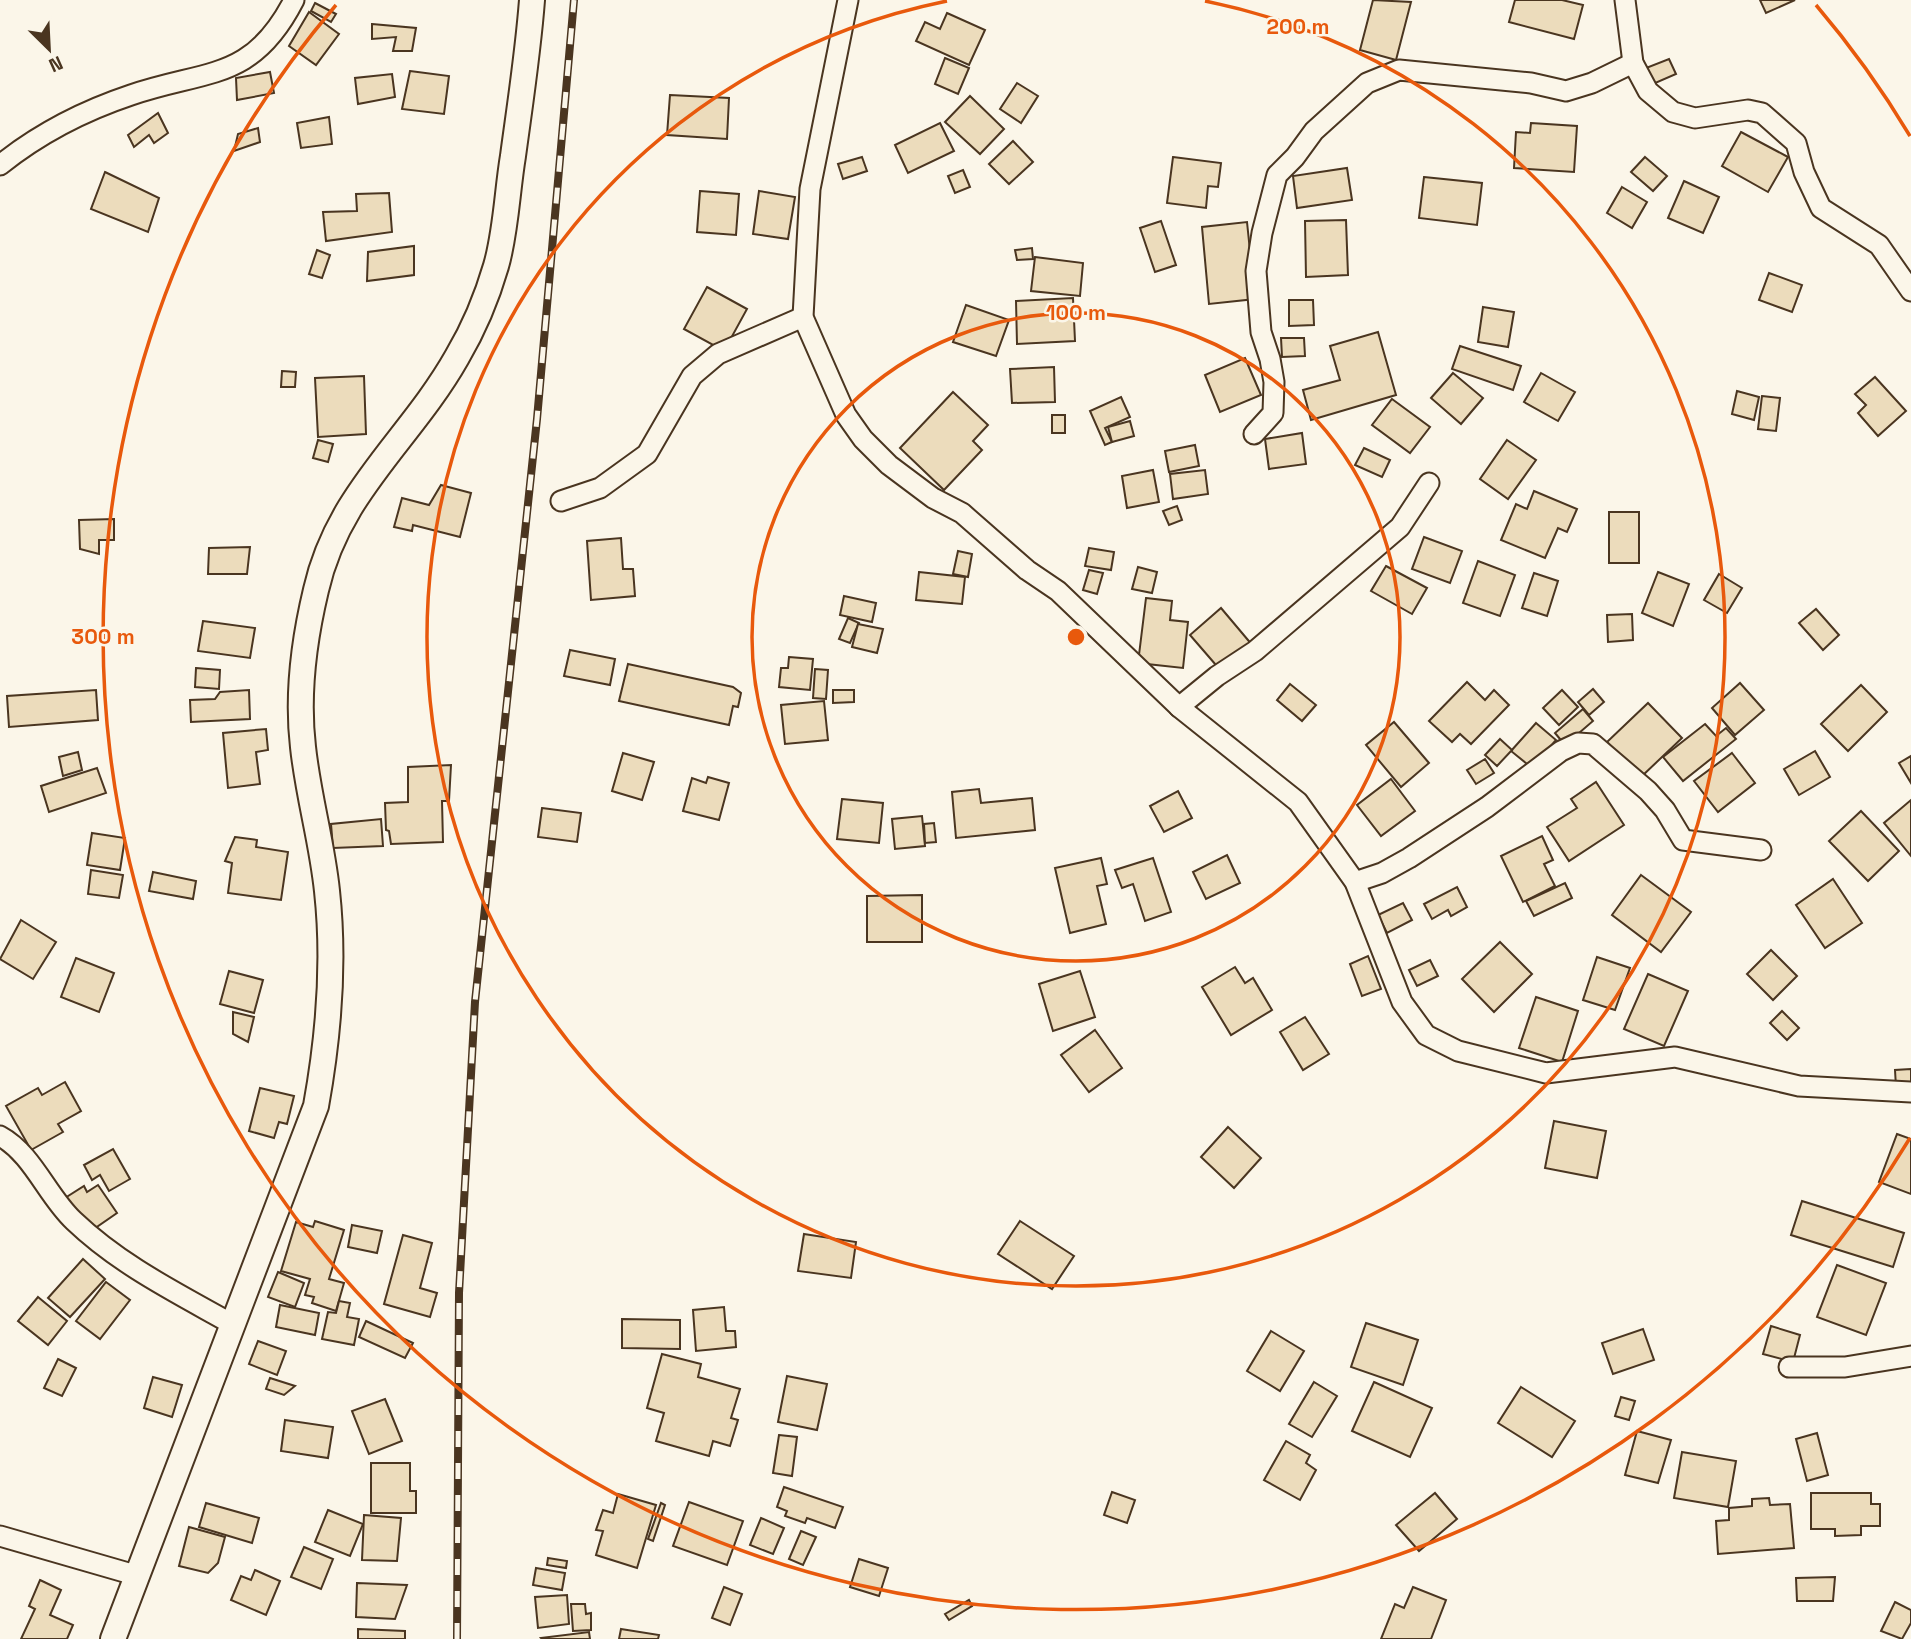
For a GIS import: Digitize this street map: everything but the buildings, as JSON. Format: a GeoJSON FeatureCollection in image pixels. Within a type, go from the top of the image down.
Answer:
{"type":"FeatureCollection","features":[{"type":"Feature","properties":{"kind":"street"},"geometry":{"type":"LineString","coordinates":[[0,165],[50,128],[132,95],[219,74],[237,66],[274,34],[294,0]]}},
{"type":"Feature","properties":{"kind":"street"},"geometry":{"type":"LineString","coordinates":[[113,1639],[135,1575],[316,1106],[327,1040],[331,984],[327,893],[302,744],[303,665],[316,589],[340,523],[363,484],[438,388],[457,357],[475,322],[497,265],[528,56],[532,0]]}},
{"type":"Feature","properties":{"kind":"street"},"geometry":{"type":"LineString","coordinates":[[848,0],[810,189],[803,317],[846,415],[863,439],[889,465],[933,498],[962,513],[1027,570],[1058,590],[1179,707],[1298,802],[1355,882],[1402,1002],[1426,1035],[1458,1051],[1546,1073],[1675,1057],[1798,1086],[1911,1092]]}},
{"type":"Feature","properties":{"kind":"street"},"geometry":{"type":"LineString","coordinates":[[1625,0],[1633,63],[1648,91],[1673,112],[1696,118],[1748,110],[1762,113],[1796,143],[1804,172],[1821,208],[1878,245],[1911,291]]}},
{"type":"Feature","properties":{"kind":"street"},"geometry":{"type":"LineString","coordinates":[[1254,434],[1273,413],[1274,382],[1261,332],[1256,271],[1262,233],[1277,175],[1295,157],[1314,131],[1367,83],[1399,69],[1531,83],[1566,91],[1592,83],[1633,63]]}},
{"type":"Feature","properties":{"kind":"street"},"geometry":{"type":"LineString","coordinates":[[561,501],[600,488],[647,454],[692,376],[718,354],[803,317]]}},
{"type":"Feature","properties":{"kind":"street"},"geometry":{"type":"LineString","coordinates":[[1179,707],[1217,676],[1255,652],[1400,527],[1429,483]]}},
{"type":"Feature","properties":{"kind":"street"},"geometry":{"type":"LineString","coordinates":[[1355,882],[1382,873],[1409,858],[1488,807],[1561,751],[1577,743],[1593,744],[1648,791],[1665,810],[1684,840],[1761,850]]}},
{"type":"Feature","properties":{"kind":"street"},"geometry":{"type":"LineString","coordinates":[[0,1136],[27,1160],[54,1199],[99,1245],[139,1272],[232,1324]]}},
{"type":"Feature","properties":{"kind":"street"},"geometry":{"type":"LineString","coordinates":[[1789,1367],[1845,1367],[1911,1356]]}},
{"type":"Feature","properties":{"kind":"street"},"geometry":{"type":"LineString","coordinates":[[0,1536],[135,1575]]}},
{"type":"Feature","properties":{"kind":"railway"},"geometry":{"type":"LineString","coordinates":[[457,1639],[459,1293],[475,1002],[537,419],[574,0]]}}]}
